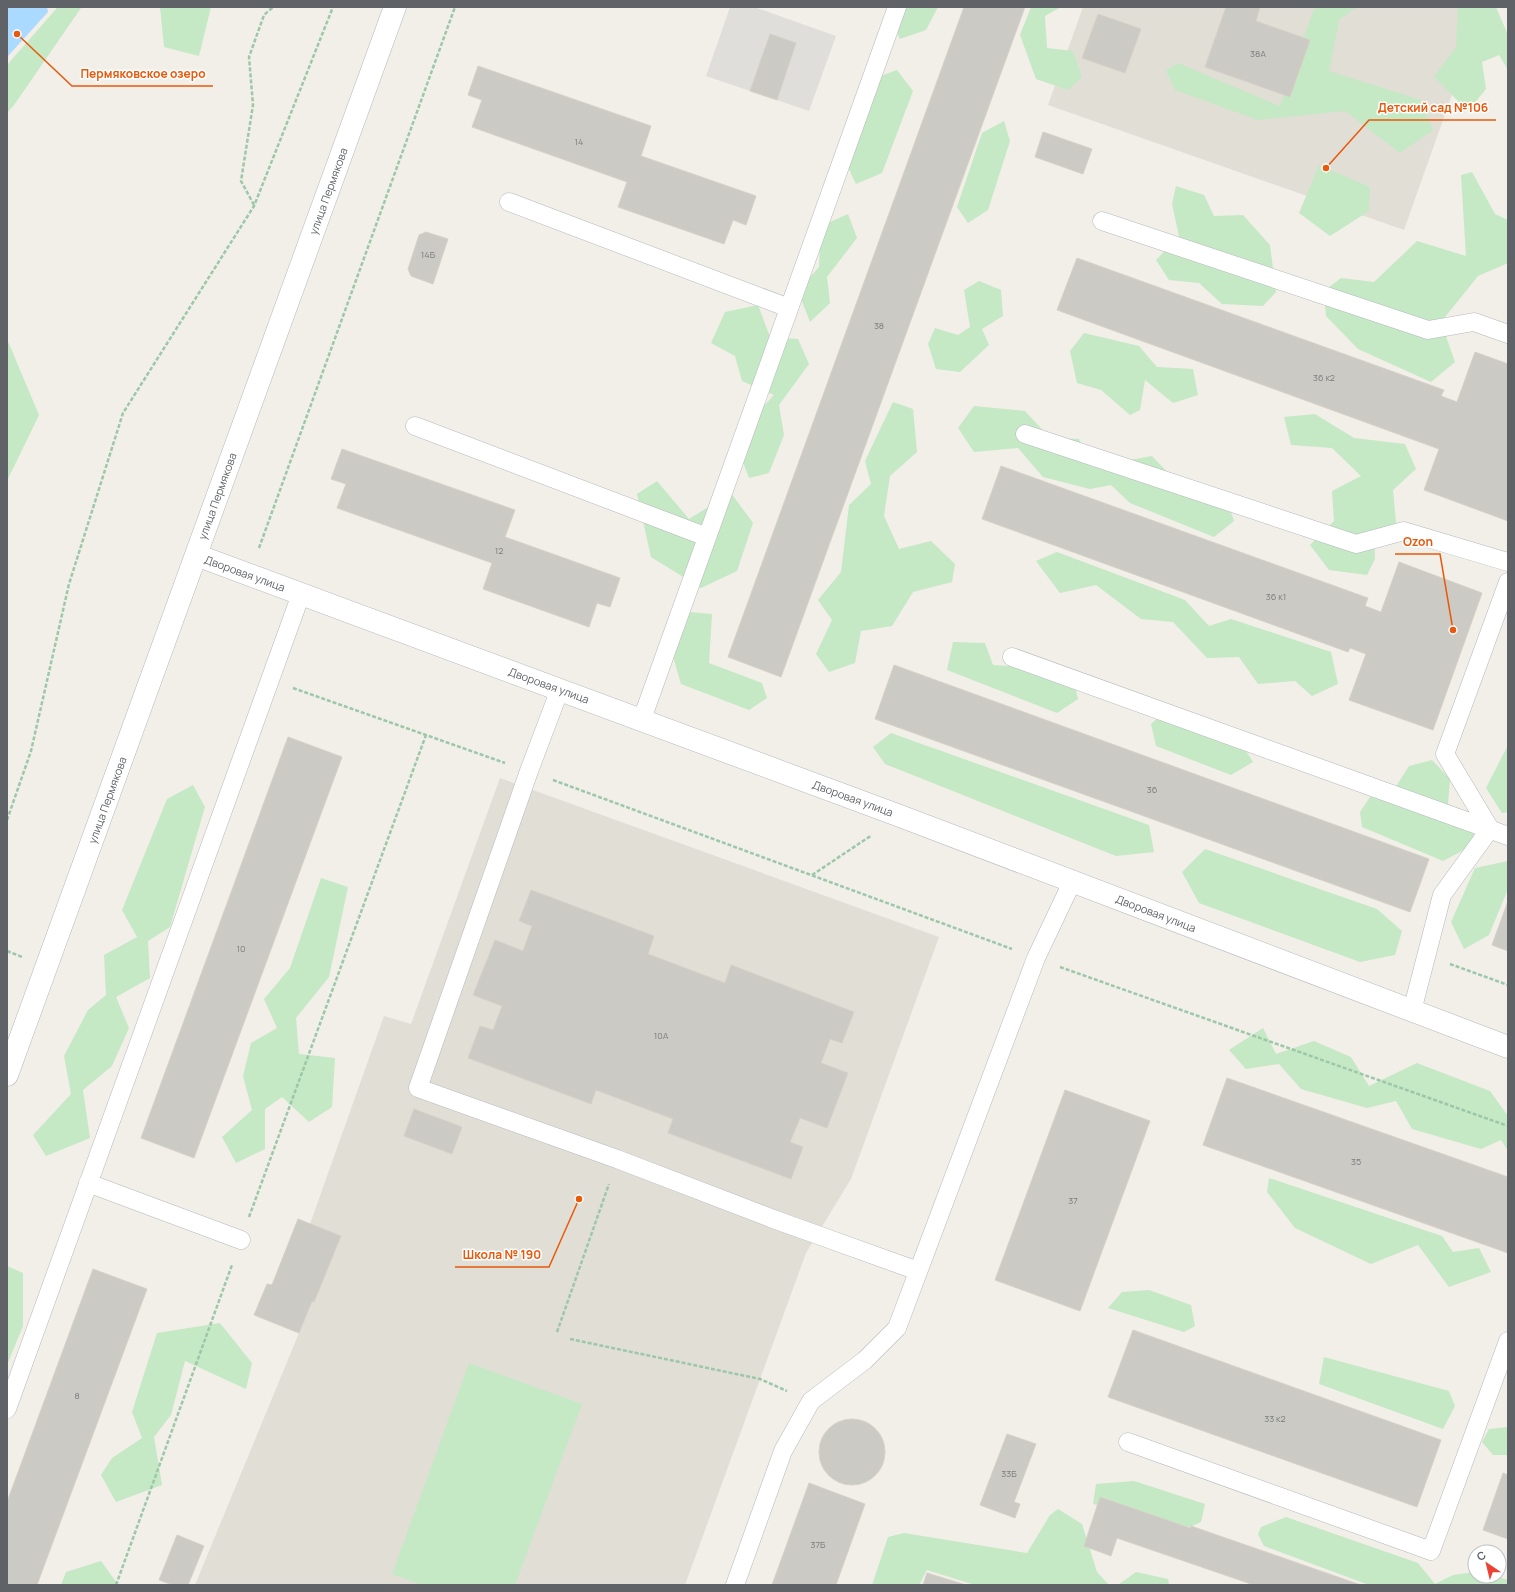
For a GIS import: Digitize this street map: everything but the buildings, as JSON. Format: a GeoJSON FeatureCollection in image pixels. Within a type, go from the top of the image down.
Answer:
{"type":"FeatureCollection","features":[{"type":"Feature","properties":{"kind":"street","name":"улица Пермякова"},"geometry":{"type":"LineString","coordinates":[[7,1075],[395,7]]}},
{"type":"Feature","properties":{"kind":"street","name":"Дворовая улица"},"geometry":{"type":"LineString","coordinates":[[196,555],[1073,880],[1508,1047]]}},
{"type":"Feature","properties":{"kind":"lane"},"geometry":{"type":"LineString","coordinates":[[642,719],[896,7]]}},
{"type":"Feature","properties":{"kind":"lane"},"geometry":{"type":"LineString","coordinates":[[509,202],[789,308]]}},
{"type":"Feature","properties":{"kind":"lane"},"geometry":{"type":"LineString","coordinates":[[1102,220],[1428,330],[1474,322],[1508,334]]}},
{"type":"Feature","properties":{"kind":"lane"},"geometry":{"type":"LineString","coordinates":[[415,426],[707,537]]}},
{"type":"Feature","properties":{"kind":"lane"},"geometry":{"type":"LineString","coordinates":[[1025,434],[1356,544],[1404,531],[1508,562]]}},
{"type":"Feature","properties":{"kind":"lane"},"geometry":{"type":"LineString","coordinates":[[1490,829],[1445,754],[1508,582]]}},
{"type":"Feature","properties":{"kind":"lane"},"geometry":{"type":"LineString","coordinates":[[7,1409],[301,594]]}},
{"type":"Feature","properties":{"kind":"lane"},"geometry":{"type":"LineString","coordinates":[[1012,657],[1508,836]]}},
{"type":"Feature","properties":{"kind":"lane"},"geometry":{"type":"LineString","coordinates":[[560,689],[529,771],[418,1088],[617,1159],[776,1220],[918,1270]]}},
{"type":"Feature","properties":{"kind":"lane"},"geometry":{"type":"LineString","coordinates":[[1412,1011],[1442,895],[1490,829]]}},
{"type":"Feature","properties":{"kind":"lane"},"geometry":{"type":"LineString","coordinates":[[735,1585],[783,1451],[811,1401],[865,1360],[896,1328],[1036,958],[1073,880]]}},
{"type":"Feature","properties":{"kind":"lane"},"geometry":{"type":"LineString","coordinates":[[88,1183],[240,1240]]}},
{"type":"Feature","properties":{"kind":"lane"},"geometry":{"type":"LineString","coordinates":[[1128,1442],[1430,1551],[1508,1341]]}},
{"type":"Feature","properties":{"kind":"path"},"geometry":{"type":"LineString","coordinates":[[254,206],[241,181],[252,105],[249,57],[264,15],[273,7]]}},
{"type":"Feature","properties":{"kind":"path"},"geometry":{"type":"LineString","coordinates":[[7,820],[32,751],[69,584],[123,413],[254,206],[333,7]]}},
{"type":"Feature","properties":{"kind":"path"},"geometry":{"type":"LineString","coordinates":[[249,575],[455,7]]}},
{"type":"Feature","properties":{"kind":"path"},"geometry":{"type":"LineString","coordinates":[[270,679],[529,771],[1036,958],[1508,1126]]}},
{"type":"Feature","properties":{"kind":"path"},"geometry":{"type":"LineString","coordinates":[[116,1585],[240,1240],[426,735]]}},
{"type":"Feature","properties":{"kind":"path"},"geometry":{"type":"LineString","coordinates":[[812,876],[900,816]]}},
{"type":"Feature","properties":{"kind":"path"},"geometry":{"type":"LineString","coordinates":[[1426,955],[1508,985]]}},
{"type":"Feature","properties":{"kind":"path"},"geometry":{"type":"LineString","coordinates":[[557,1332],[617,1159]]}},
{"type":"Feature","properties":{"kind":"path"},"geometry":{"type":"LineString","coordinates":[[570,1339],[760,1379],[811,1401]]}},
{"type":"Feature","properties":{"kind":"shaded area"},"geometry":{"type":"Polygon","coordinates":[[[730,7],[754,7],[836,36],[809,111],[706,76],[730,7]]]}},
{"type":"Feature","properties":{"kind":"shaded area"},"geometry":{"type":"Polygon","coordinates":[[[1083,7],[1483,7],[1404,230],[1048,105],[1083,7]]]}},
{"type":"Feature","properties":{"kind":"shaded area"},"geometry":{"type":"Polygon","coordinates":[[[500,778],[939,937],[851,1179],[806,1253],[685,1585],[195,1585],[299,1333],[254,1315],[267,1284],[272,1285],[298,1219],[310,1224],[384,1016],[411,1024],[500,778]]]}},
{"type":"Feature","properties":{"kind":"green space"},"geometry":{"type":"Polygon","coordinates":[[[56,7],[81,8],[7,113],[7,65],[56,9],[56,7]]]}},
{"type":"Feature","properties":{"kind":"green space"},"geometry":{"type":"Polygon","coordinates":[[[160,7],[211,7],[199,56],[164,47],[160,7]]]}},
{"type":"Feature","properties":{"kind":"green space"},"geometry":{"type":"Polygon","coordinates":[[[891,7],[938,7],[926,30],[900,39],[888,15],[891,7]]]}},
{"type":"Feature","properties":{"kind":"green space"},"geometry":{"type":"Polygon","coordinates":[[[1031,7],[1061,7],[1045,16],[1047,48],[1073,51],[1082,77],[1068,90],[1036,79],[1020,35],[1031,7]]]}},
{"type":"Feature","properties":{"kind":"green space"},"geometry":{"type":"Polygon","coordinates":[[[1318,7],[1357,7],[1339,20],[1329,71],[1421,100],[1433,130],[1400,153],[1345,111],[1258,120],[1175,90],[1166,71],[1178,63],[1280,106],[1313,11],[1318,7]]]}},
{"type":"Feature","properties":{"kind":"green space"},"geometry":{"type":"Polygon","coordinates":[[[1458,7],[1496,7],[1508,35],[1508,70],[1499,55],[1482,62],[1486,89],[1468,111],[1434,77],[1456,47],[1458,7]]]}},
{"type":"Feature","properties":{"kind":"green space"},"geometry":{"type":"Polygon","coordinates":[[[897,70],[913,91],[882,173],[856,184],[846,163],[875,78],[897,70]]]}},
{"type":"Feature","properties":{"kind":"green space"},"geometry":{"type":"Polygon","coordinates":[[[1004,121],[1010,141],[988,210],[968,223],[957,207],[982,133],[1004,121]]]}},
{"type":"Feature","properties":{"kind":"green space"},"geometry":{"type":"Polygon","coordinates":[[[1319,165],[1370,187],[1369,211],[1330,236],[1299,213],[1319,165]]]}},
{"type":"Feature","properties":{"kind":"green space"},"geometry":{"type":"Polygon","coordinates":[[[1472,172],[1495,214],[1508,220],[1508,263],[1478,276],[1441,322],[1455,362],[1431,382],[1358,349],[1326,316],[1324,291],[1341,278],[1374,282],[1417,241],[1466,256],[1461,175],[1472,172]]]}},
{"type":"Feature","properties":{"kind":"green space"},"geometry":{"type":"Polygon","coordinates":[[[1176,186],[1204,195],[1214,216],[1243,215],[1270,245],[1276,292],[1263,306],[1222,304],[1199,283],[1169,280],[1156,260],[1179,236],[1172,204],[1176,186]]]}},
{"type":"Feature","properties":{"kind":"green space"},"geometry":{"type":"Polygon","coordinates":[[[848,214],[857,238],[827,277],[830,303],[810,322],[798,291],[819,267],[821,226],[848,214]]]}},
{"type":"Feature","properties":{"kind":"green space"},"geometry":{"type":"Polygon","coordinates":[[[979,281],[1001,290],[1003,316],[982,329],[989,345],[960,372],[936,369],[928,344],[935,328],[958,335],[970,327],[964,290],[979,281]]]}},
{"type":"Feature","properties":{"kind":"green space"},"geometry":{"type":"Polygon","coordinates":[[[758,305],[770,337],[798,339],[809,364],[779,405],[784,435],[769,473],[749,478],[740,454],[756,414],[774,395],[742,381],[735,356],[711,343],[725,312],[758,305]]]}},
{"type":"Feature","properties":{"kind":"green space"},"geometry":{"type":"Polygon","coordinates":[[[1084,333],[1139,346],[1157,367],[1193,369],[1198,395],[1173,403],[1145,380],[1140,410],[1130,415],[1101,390],[1077,383],[1070,351],[1084,333]]]}},
{"type":"Feature","properties":{"kind":"green space"},"geometry":{"type":"Polygon","coordinates":[[[7,339],[39,415],[7,481],[7,339]]]}},
{"type":"Feature","properties":{"kind":"green space"},"geometry":{"type":"Polygon","coordinates":[[[893,402],[913,409],[917,452],[890,476],[884,516],[899,549],[931,541],[955,564],[952,582],[913,592],[892,626],[861,631],[855,663],[829,672],[816,654],[832,620],[818,600],[841,572],[849,505],[871,484],[865,461],[893,402]]]}},
{"type":"Feature","properties":{"kind":"green space"},"geometry":{"type":"Polygon","coordinates":[[[974,406],[1025,411],[1050,438],[1079,439],[1092,467],[1152,456],[1189,495],[1224,493],[1234,521],[1214,537],[1130,503],[1111,485],[1090,489],[1043,477],[1018,448],[974,452],[958,428],[974,406]]]}},
{"type":"Feature","properties":{"kind":"green space"},"geometry":{"type":"Polygon","coordinates":[[[1315,414],[1354,438],[1405,444],[1416,469],[1393,490],[1396,523],[1374,533],[1375,559],[1367,575],[1329,570],[1310,545],[1334,521],[1332,491],[1361,476],[1332,448],[1291,445],[1284,417],[1315,414]]]}},
{"type":"Feature","properties":{"kind":"green space"},"geometry":{"type":"Polygon","coordinates":[[[657,481],[689,519],[731,493],[753,523],[737,571],[701,588],[651,557],[637,494],[657,481]]]}},
{"type":"Feature","properties":{"kind":"green space"},"geometry":{"type":"Polygon","coordinates":[[[1057,552],[1185,600],[1209,626],[1231,619],[1331,652],[1338,684],[1312,696],[1295,681],[1258,684],[1239,657],[1207,658],[1173,622],[1141,619],[1096,585],[1060,593],[1036,561],[1057,552]]]}},
{"type":"Feature","properties":{"kind":"green space"},"geometry":{"type":"Polygon","coordinates":[[[689,612],[712,614],[709,663],[762,683],[767,698],[749,710],[681,684],[672,653],[689,612]]]}},
{"type":"Feature","properties":{"kind":"green space"},"geometry":{"type":"Polygon","coordinates":[[[953,642],[985,643],[993,665],[1071,670],[1078,699],[1057,713],[947,670],[953,642]]]}},
{"type":"Feature","properties":{"kind":"green space"},"geometry":{"type":"Polygon","coordinates":[[[1169,708],[1235,733],[1253,762],[1231,775],[1156,746],[1151,724],[1169,708]]]}},
{"type":"Feature","properties":{"kind":"green space"},"geometry":{"type":"Polygon","coordinates":[[[891,733],[1149,825],[1154,852],[1116,856],[885,764],[873,747],[891,733]]]}},
{"type":"Feature","properties":{"kind":"green space"},"geometry":{"type":"Polygon","coordinates":[[[1508,745],[1508,812],[1502,813],[1486,788],[1508,745]]]}},
{"type":"Feature","properties":{"kind":"green space"},"geometry":{"type":"Polygon","coordinates":[[[1432,760],[1450,779],[1448,804],[1471,815],[1475,844],[1443,861],[1362,827],[1360,812],[1370,797],[1388,799],[1409,766],[1432,760]]]}},
{"type":"Feature","properties":{"kind":"green space"},"geometry":{"type":"Polygon","coordinates":[[[193,785],[205,807],[170,927],[148,941],[150,978],[116,997],[129,1028],[112,1066],[83,1090],[90,1138],[46,1156],[33,1135],[71,1094],[64,1056],[88,1010],[106,995],[104,955],[137,937],[122,910],[167,799],[193,785]]]}},
{"type":"Feature","properties":{"kind":"green space"},"geometry":{"type":"Polygon","coordinates":[[[1205,849],[1377,909],[1402,931],[1395,955],[1360,962],[1199,903],[1182,872],[1205,849]]]}},
{"type":"Feature","properties":{"kind":"green space"},"geometry":{"type":"Polygon","coordinates":[[[1508,861],[1508,889],[1489,935],[1464,949],[1451,922],[1475,868],[1508,861]]]}},
{"type":"Feature","properties":{"kind":"green space"},"geometry":{"type":"Polygon","coordinates":[[[321,878],[348,887],[329,977],[296,1018],[299,1054],[335,1058],[332,1107],[309,1122],[282,1097],[265,1109],[265,1149],[236,1163],[222,1137],[252,1110],[243,1076],[251,1043],[277,1028],[264,999],[290,968],[321,878]]]}},
{"type":"Feature","properties":{"kind":"green space"},"geometry":{"type":"Polygon","coordinates":[[[1263,1028],[1276,1054],[1314,1041],[1351,1057],[1369,1086],[1417,1063],[1490,1091],[1508,1116],[1508,1151],[1501,1140],[1481,1149],[1412,1129],[1396,1101],[1367,1108],[1301,1089],[1279,1064],[1246,1069],[1229,1050],[1263,1028]]]}},
{"type":"Feature","properties":{"kind":"green space"},"geometry":{"type":"Polygon","coordinates":[[[1269,1178],[1442,1236],[1453,1252],[1479,1248],[1491,1272],[1449,1287],[1418,1245],[1371,1264],[1295,1228],[1267,1192],[1269,1178]]]}},
{"type":"Feature","properties":{"kind":"green space"},"geometry":{"type":"Polygon","coordinates":[[[7,1266],[23,1273],[23,1326],[7,1365],[7,1266]]]}},
{"type":"Feature","properties":{"kind":"green space"},"geometry":{"type":"Polygon","coordinates":[[[1149,1290],[1191,1305],[1195,1326],[1184,1332],[1108,1308],[1122,1292],[1149,1290]]]}},
{"type":"Feature","properties":{"kind":"green space"},"geometry":{"type":"Polygon","coordinates":[[[220,1323],[252,1363],[246,1389],[185,1361],[171,1415],[154,1437],[162,1485],[116,1502],[101,1475],[112,1458],[142,1438],[132,1412],[157,1333],[220,1323]]]}},
{"type":"Feature","properties":{"kind":"green space"},"geometry":{"type":"Polygon","coordinates":[[[1324,1357],[1449,1391],[1455,1406],[1443,1429],[1319,1384],[1324,1357]]]}},
{"type":"Feature","properties":{"kind":"green space"},"geometry":{"type":"Polygon","coordinates":[[[469,1363],[582,1404],[515,1585],[423,1585],[392,1574],[469,1363]]]}},
{"type":"Feature","properties":{"kind":"green space"},"geometry":{"type":"Polygon","coordinates":[[[1508,1427],[1508,1455],[1493,1455],[1482,1442],[1489,1429],[1508,1427]]]}},
{"type":"Feature","properties":{"kind":"green space"},"geometry":{"type":"Polygon","coordinates":[[[1134,1481],[1205,1504],[1201,1522],[1190,1527],[1093,1504],[1096,1484],[1134,1481]]]}},
{"type":"Feature","properties":{"kind":"green space"},"geometry":{"type":"Polygon","coordinates":[[[1058,1509],[1082,1524],[1097,1572],[1109,1585],[975,1585],[927,1570],[919,1585],[872,1585],[888,1537],[904,1533],[1027,1553],[1050,1515],[1058,1509]]]}},
{"type":"Feature","properties":{"kind":"green space"},"geometry":{"type":"Polygon","coordinates":[[[1286,1517],[1418,1563],[1435,1584],[1453,1575],[1467,1573],[1467,1584],[1507,1584],[1507,1580],[1508,1585],[1369,1585],[1264,1546],[1258,1534],[1261,1527],[1286,1517]]]}},
{"type":"Feature","properties":{"kind":"green space"},"geometry":{"type":"Polygon","coordinates":[[[101,1561],[117,1585],[61,1585],[66,1572],[101,1561]]]}},
{"type":"Feature","properties":{"kind":"green space"},"geometry":{"type":"Polygon","coordinates":[[[1136,1572],[1168,1579],[1169,1585],[1118,1585],[1136,1572]]]}},
{"type":"Feature","properties":{"kind":"water"},"geometry":{"type":"Polygon","coordinates":[[[7,7],[47,7],[48,12],[7,57],[7,7]]]}},
{"type":"Feature","properties":{"kind":"place","name":"Пермяковское озеро"},"geometry":{"type":"Point","coordinates":[17,34]}},
{"type":"Feature","properties":{"kind":"place","name":"Детский сад №106"},"geometry":{"type":"Point","coordinates":[1326,168]}},
{"type":"Feature","properties":{"kind":"place","name":"Ozon"},"geometry":{"type":"Point","coordinates":[1453,630]}},
{"type":"Feature","properties":{"kind":"place","name":"Школа № 190"},"geometry":{"type":"Point","coordinates":[579,1199]}}]}
